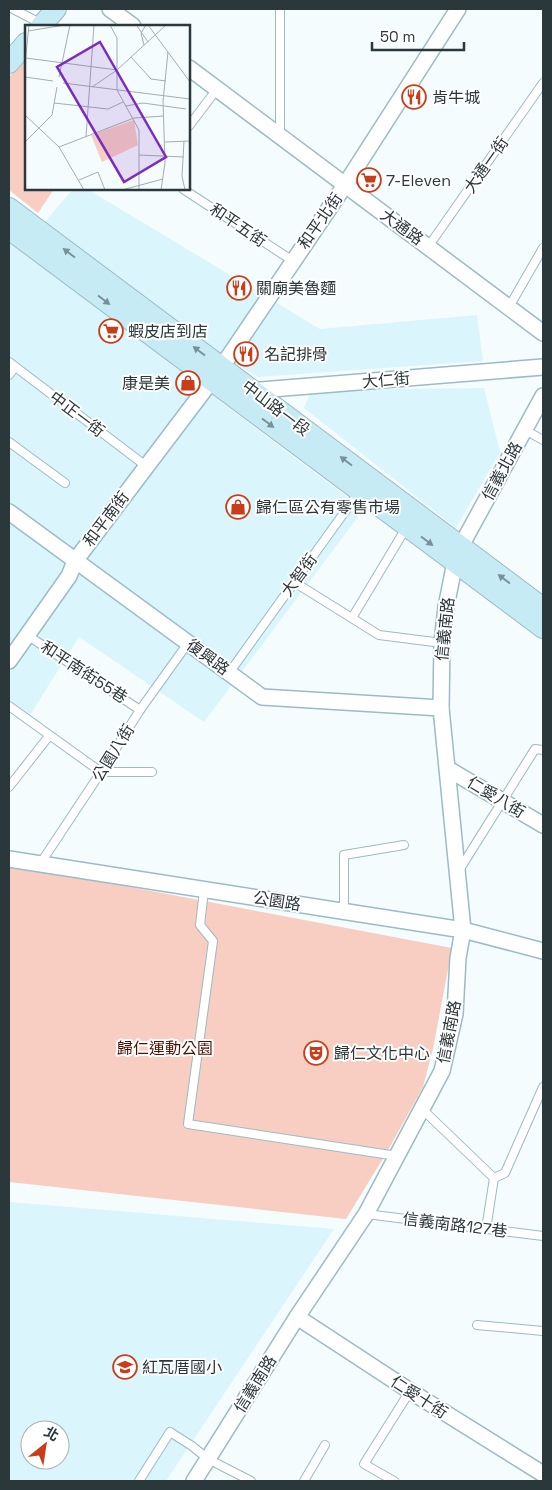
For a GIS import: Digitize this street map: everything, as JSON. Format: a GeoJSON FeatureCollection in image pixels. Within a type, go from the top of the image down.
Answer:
{"type":"FeatureCollection","features":[{"type":"Feature","properties":{"kind":"main road"},"geometry":{"type":"LineString","coordinates":[[44,25],[56,9]]}},
{"type":"Feature","properties":{"kind":"main road"},"geometry":{"type":"LineString","coordinates":[[9,63],[25,44]]}},
{"type":"Feature","properties":{"kind":"main road","name":"中山路一段"},"geometry":{"type":"LineString","coordinates":[[9,208],[216,375],[229,394],[364,485],[458,554],[543,628]]}},
{"type":"Feature","properties":{"kind":"main road","name":"中山路一段"},"geometry":{"type":"LineString","coordinates":[[9,229],[216,375],[252,391],[364,485],[407,526],[458,554],[543,608]]}},
{"type":"Feature","properties":{"kind":"street"},"geometry":{"type":"LineString","coordinates":[[110,9],[132,25]]}},
{"type":"Feature","properties":{"kind":"street","name":"和平北街"},"geometry":{"type":"LineString","coordinates":[[216,375],[345,185],[458,9]]}},
{"type":"Feature","properties":{"kind":"street","name":"大通路"},"geometry":{"type":"LineString","coordinates":[[190,69],[543,332]]}},
{"type":"Feature","properties":{"kind":"street","name":"大仁街"},"geometry":{"type":"LineString","coordinates":[[229,394],[543,367]]}},
{"type":"Feature","properties":{"kind":"street","name":"和平南街"},"geometry":{"type":"LineString","coordinates":[[9,661],[69,576],[75,561],[216,375]]}},
{"type":"Feature","properties":{"kind":"street","name":"信義北路"},"geometry":{"type":"LineString","coordinates":[[458,554],[543,396]]}},
{"type":"Feature","properties":{"kind":"street","name":"復興路"},"geometry":{"type":"LineString","coordinates":[[9,512],[262,697],[441,708]]}},
{"type":"Feature","properties":{"kind":"street","name":"信義南路"},"geometry":{"type":"LineString","coordinates":[[194,1481],[297,1316],[366,1214],[442,1071],[455,1014],[458,958],[463,930],[441,708],[442,643],[446,607],[458,554]]}},
{"type":"Feature","properties":{"kind":"street","name":"仁愛八街"},"geometry":{"type":"LineString","coordinates":[[448,769],[543,825]]}},
{"type":"Feature","properties":{"kind":"street","name":"公園路"},"geometry":{"type":"LineString","coordinates":[[9,859],[463,930],[543,951]]}},
{"type":"Feature","properties":{"kind":"street","name":"仁愛十街"},"geometry":{"type":"LineString","coordinates":[[297,1316],[410,1391],[543,1474]]}},
{"type":"Feature","properties":{"kind":"lane"},"geometry":{"type":"LineString","coordinates":[[13,9],[41,25]]}},
{"type":"Feature","properties":{"kind":"lane"},"geometry":{"type":"LineString","coordinates":[[280,9],[280,135]]}},
{"type":"Feature","properties":{"kind":"lane","name":"大通一街"},"geometry":{"type":"LineString","coordinates":[[428,246],[543,83]]}},
{"type":"Feature","properties":{"kind":"lane"},"geometry":{"type":"LineString","coordinates":[[190,125],[217,89]]}},
{"type":"Feature","properties":{"kind":"lane","name":"和平五街"},"geometry":{"type":"LineString","coordinates":[[185,190],[293,261]]}},
{"type":"Feature","properties":{"kind":"lane"},"geometry":{"type":"LineString","coordinates":[[509,307],[543,248]]}},
{"type":"Feature","properties":{"kind":"lane"},"geometry":{"type":"LineString","coordinates":[[9,375],[12,365]]}},
{"type":"Feature","properties":{"kind":"lane","name":"中正一街"},"geometry":{"type":"LineString","coordinates":[[12,365],[146,466]]}},
{"type":"Feature","properties":{"kind":"lane"},"geometry":{"type":"LineString","coordinates":[[525,430],[543,440]]}},
{"type":"Feature","properties":{"kind":"lane"},"geometry":{"type":"LineString","coordinates":[[9,442],[65,483]]}},
{"type":"Feature","properties":{"kind":"lane","name":"大智街"},"geometry":{"type":"LineString","coordinates":[[229,673],[364,485]]}},
{"type":"Feature","properties":{"kind":"lane"},"geometry":{"type":"LineString","coordinates":[[352,618],[407,526]]}},
{"type":"Feature","properties":{"kind":"lane"},"geometry":{"type":"LineString","coordinates":[[294,582],[379,636],[442,643]]}},
{"type":"Feature","properties":{"kind":"lane","name":"和平南街55巷"},"geometry":{"type":"LineString","coordinates":[[27,635],[140,710]]}},
{"type":"Feature","properties":{"kind":"lane","name":"公園八街"},"geometry":{"type":"LineString","coordinates":[[40,864],[140,710],[188,643]]}},
{"type":"Feature","properties":{"kind":"lane"},"geometry":{"type":"LineString","coordinates":[[9,706],[101,772],[152,772]]}},
{"type":"Feature","properties":{"kind":"lane"},"geometry":{"type":"LineString","coordinates":[[9,787],[49,736]]}},
{"type":"Feature","properties":{"kind":"lane"},"geometry":{"type":"LineString","coordinates":[[458,873],[535,749],[543,750]]}},
{"type":"Feature","properties":{"kind":"lane"},"geometry":{"type":"LineString","coordinates":[[344,912],[344,856],[404,845]]}},
{"type":"Feature","properties":{"kind":"lane"},"geometry":{"type":"LineString","coordinates":[[204,890],[200,925],[213,941],[188,1124],[397,1156]]}},
{"type":"Feature","properties":{"kind":"lane"},"geometry":{"type":"LineString","coordinates":[[494,1178],[505,1173],[543,1086]]}},
{"type":"Feature","properties":{"kind":"lane"},"geometry":{"type":"LineString","coordinates":[[422,1109],[494,1178]]}},
{"type":"Feature","properties":{"kind":"lane"},"geometry":{"type":"LineString","coordinates":[[486,1229],[494,1178]]}},
{"type":"Feature","properties":{"kind":"lane","name":"信義南路127巷"},"geometry":{"type":"LineString","coordinates":[[366,1214],[543,1236]]}},
{"type":"Feature","properties":{"kind":"lane"},"geometry":{"type":"LineString","coordinates":[[477,1326],[543,1331]]}},
{"type":"Feature","properties":{"kind":"lane"},"geometry":{"type":"LineString","coordinates":[[394,1481],[364,1464],[410,1391]]}},
{"type":"Feature","properties":{"kind":"lane"},"geometry":{"type":"LineString","coordinates":[[139,1481],[170,1432],[208,1459],[251,1481]]}},
{"type":"Feature","properties":{"kind":"lane"},"geometry":{"type":"LineString","coordinates":[[304,1481],[325,1446]]}},
{"type":"Feature","properties":{"kind":"shaded area"},"geometry":{"type":"Polygon","coordinates":[[[72,190],[89,190],[320,329],[477,315],[483,361],[258,377],[214,351],[44,223],[72,190]]]}},
{"type":"Feature","properties":{"kind":"shaded area"},"geometry":{"type":"Polygon","coordinates":[[[9,240],[364,509],[204,722],[79,637],[30,715],[9,702],[9,673],[20,658],[9,651],[9,240]]]}},
{"type":"Feature","properties":{"kind":"shaded area"},"geometry":{"type":"Polygon","coordinates":[[[484,388],[500,452],[456,528],[304,408],[311,390],[484,388]]]}},
{"type":"Feature","properties":{"kind":"shaded area","name":"紅瓦厝國小"},"geometry":{"type":"Polygon","coordinates":[[[9,1202],[334,1229],[166,1481],[9,1481],[9,1202]]]}},
{"type":"Feature","properties":{"kind":"green space"},"geometry":{"type":"Polygon","coordinates":[[[25,59],[25,190],[53,190],[38,213],[9,190],[9,77],[25,59]]]}},
{"type":"Feature","properties":{"kind":"green space","name":"歸仁運動公園"},"geometry":{"type":"Polygon","coordinates":[[[9,864],[452,948],[433,1049],[423,1087],[387,1152],[346,1219],[9,1182],[9,864]]]}},
{"type":"Feature","properties":{"kind":"place","name":"肯牛城"},"geometry":{"type":"Point","coordinates":[414,97]}},
{"type":"Feature","properties":{"kind":"place","name":"7-Eleven"},"geometry":{"type":"Point","coordinates":[369,180]}},
{"type":"Feature","properties":{"kind":"place","name":"關廟美魯麵"},"geometry":{"type":"Point","coordinates":[239,288]}},
{"type":"Feature","properties":{"kind":"place","name":"蝦皮店到店"},"geometry":{"type":"Point","coordinates":[111,331]}},
{"type":"Feature","properties":{"kind":"place","name":"名記排骨"},"geometry":{"type":"Point","coordinates":[246,354]}},
{"type":"Feature","properties":{"kind":"place","name":"康是美"},"geometry":{"type":"Point","coordinates":[188,383]}},
{"type":"Feature","properties":{"kind":"place","name":"歸仁區公有零售市場"},"geometry":{"type":"Point","coordinates":[238,507]}},
{"type":"Feature","properties":{"kind":"place","name":"歸仁文化中心"},"geometry":{"type":"Point","coordinates":[316,1053]}},
{"type":"Feature","properties":{"kind":"place","name":"紅瓦厝國小"},"geometry":{"type":"Point","coordinates":[125,1367]}}]}
